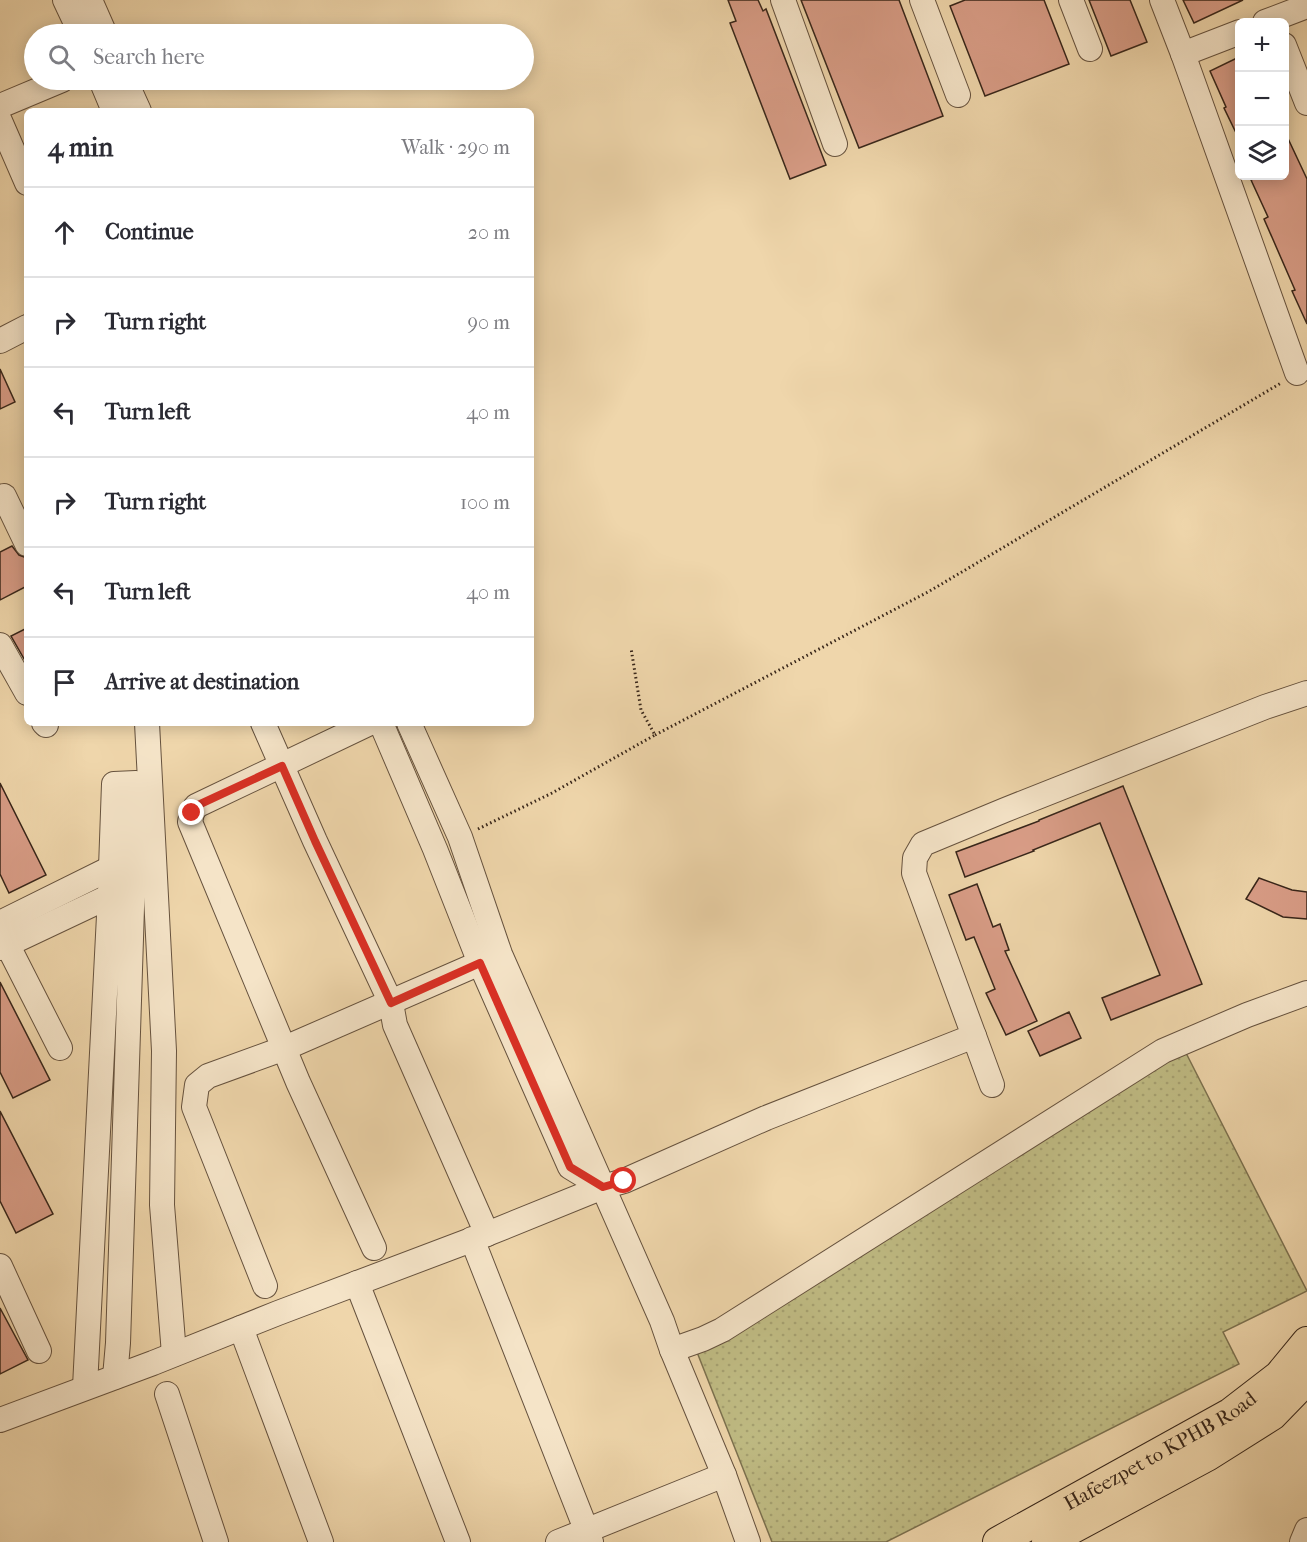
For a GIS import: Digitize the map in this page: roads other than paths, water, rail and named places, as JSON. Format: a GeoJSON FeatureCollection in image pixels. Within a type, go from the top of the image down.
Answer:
{"type":"FeatureCollection","features":[{"type":"Feature","properties":{"kind":"main road","name":"Hafeezpet to KPHB Road"},"geometry":{"type":"LineString","coordinates":[[998,1542],[1231,1413],[1279,1376],[1307,1342]]}},
{"type":"Feature","properties":{"kind":"main road"},"geometry":{"type":"LineString","coordinates":[[1047,1542],[1207,1456],[1272,1415],[1307,1379]]}},
{"type":"Feature","properties":{"kind":"street"},"geometry":{"type":"LineString","coordinates":[[65,0],[76,24]]}},
{"type":"Feature","properties":{"kind":"street"},"geometry":{"type":"LineString","coordinates":[[90,0],[101,24]]}},
{"type":"Feature","properties":{"kind":"street"},"geometry":{"type":"LineString","coordinates":[[783,0],[835,144]]}},
{"type":"Feature","properties":{"kind":"street"},"geometry":{"type":"LineString","coordinates":[[922,0],[958,95]]}},
{"type":"Feature","properties":{"kind":"street"},"geometry":{"type":"LineString","coordinates":[[1071,0],[1090,49]]}},
{"type":"Feature","properties":{"kind":"street"},"geometry":{"type":"LineString","coordinates":[[1162,0],[1297,373]]}},
{"type":"Feature","properties":{"kind":"street"},"geometry":{"type":"LineString","coordinates":[[1271,16],[1307,6]]}},
{"type":"Feature","properties":{"kind":"street"},"geometry":{"type":"LineString","coordinates":[[1183,54],[1235,34]]}},
{"type":"Feature","properties":{"kind":"street"},"geometry":{"type":"LineString","coordinates":[[1289,58],[1307,103]]}},
{"type":"Feature","properties":{"kind":"street"},"geometry":{"type":"LineString","coordinates":[[0,106],[38,90]]}},
{"type":"Feature","properties":{"kind":"street"},"geometry":{"type":"LineString","coordinates":[[105,90],[113,108]]}},
{"type":"Feature","properties":{"kind":"street"},"geometry":{"type":"LineString","coordinates":[[130,90],[138,108]]}},
{"type":"Feature","properties":{"kind":"street"},"geometry":{"type":"LineString","coordinates":[[0,121],[24,176]]}},
{"type":"Feature","properties":{"kind":"street"},"geometry":{"type":"LineString","coordinates":[[0,341],[24,329]]}},
{"type":"Feature","properties":{"kind":"street"},"geometry":{"type":"LineString","coordinates":[[0,497],[3,496],[24,538]]}},
{"type":"Feature","properties":{"kind":"street"},"geometry":{"type":"LineString","coordinates":[[0,645],[24,688]]}},
{"type":"Feature","properties":{"kind":"street"},"geometry":{"type":"LineString","coordinates":[[992,1085],[914,873],[915,858],[923,844],[1254,711],[1307,693]]}},
{"type":"Feature","properties":{"kind":"street"},"geometry":{"type":"LineString","coordinates":[[147,726],[164,1051],[162,1205],[174,1354]]}},
{"type":"Feature","properties":{"kind":"street"},"geometry":{"type":"LineString","coordinates":[[264,726],[391,1003],[395,1025],[480,1237],[589,1536]]}},
{"type":"Feature","properties":{"kind":"street"},"geometry":{"type":"LineString","coordinates":[[364,726],[196,806],[190,822],[298,1082],[374,1248]]}},
{"type":"Feature","properties":{"kind":"street"},"geometry":{"type":"LineString","coordinates":[[382,726],[435,849],[480,963],[570,1167],[603,1187]]}},
{"type":"Feature","properties":{"kind":"street"},"geometry":{"type":"LineString","coordinates":[[410,726],[460,837],[500,954],[662,1321],[748,1542]]}},
{"type":"Feature","properties":{"kind":"street"},"geometry":{"type":"LineString","coordinates":[[398,763],[422,752]]}},
{"type":"Feature","properties":{"kind":"street"},"geometry":{"type":"LineString","coordinates":[[85,1387],[114,784],[136,783],[115,1377]]}},
{"type":"Feature","properties":{"kind":"street"},"geometry":{"type":"LineString","coordinates":[[2,939],[111,868]]}},
{"type":"Feature","properties":{"kind":"street"},"geometry":{"type":"LineString","coordinates":[[2,939],[110,896]]}},
{"type":"Feature","properties":{"kind":"street"},"geometry":{"type":"LineString","coordinates":[[2,939],[60,1048]]}},
{"type":"Feature","properties":{"kind":"street"},"geometry":{"type":"LineString","coordinates":[[265,1286],[194,1107],[197,1085],[208,1076],[285,1048],[480,963]]}},
{"type":"Feature","properties":{"kind":"street"},"geometry":{"type":"LineString","coordinates":[[672,1350],[722,1330],[1163,1051],[1307,993]]}},
{"type":"Feature","properties":{"kind":"street"},"geometry":{"type":"LineString","coordinates":[[0,1420],[480,1237],[603,1187],[624,1181],[766,1118],[974,1036]]}},
{"type":"Feature","properties":{"kind":"street"},"geometry":{"type":"LineString","coordinates":[[0,1266],[39,1351]]}},
{"type":"Feature","properties":{"kind":"street"},"geometry":{"type":"LineString","coordinates":[[357,1283],[458,1542]]}},
{"type":"Feature","properties":{"kind":"street"},"geometry":{"type":"LineString","coordinates":[[241,1328],[321,1542]]}},
{"type":"Feature","properties":{"kind":"street"},"geometry":{"type":"LineString","coordinates":[[167,1394],[216,1542]]}},
{"type":"Feature","properties":{"kind":"street"},"geometry":{"type":"LineString","coordinates":[[558,1542],[589,1536],[724,1476]]}},
{"type":"Feature","properties":{"kind":"street"},"geometry":{"type":"LineString","coordinates":[[1302,1542],[1307,1530]]}}]}
